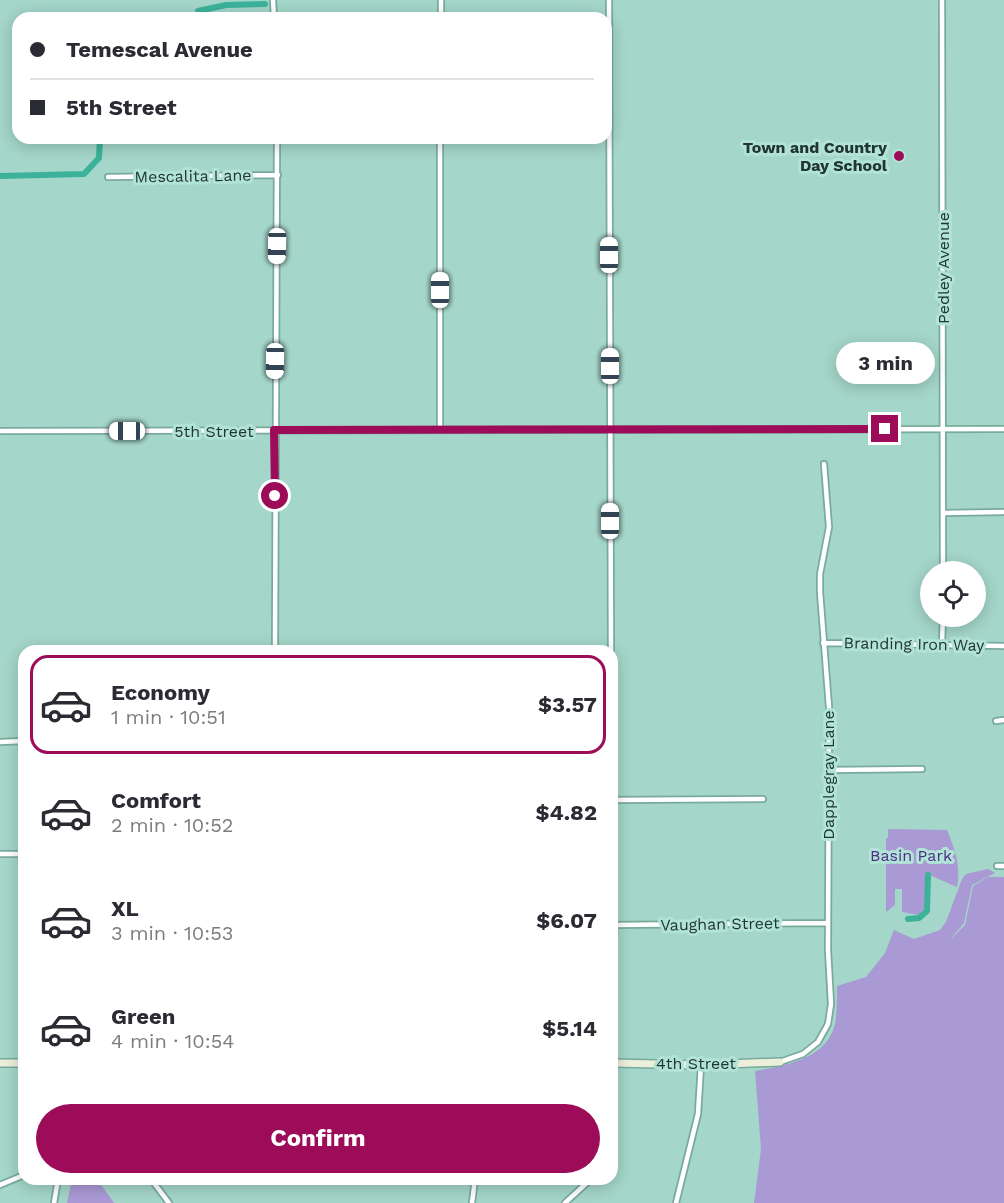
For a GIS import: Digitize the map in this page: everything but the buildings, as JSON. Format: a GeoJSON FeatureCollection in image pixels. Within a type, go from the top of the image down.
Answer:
{"type":"FeatureCollection","features":[{"type":"Feature","properties":{"kind":"street","name":"Pedley Avenue"},"geometry":{"type":"LineString","coordinates":[[942,0],[943,561]]}},
{"type":"Feature","properties":{"kind":"street"},"geometry":{"type":"LineString","coordinates":[[275,645],[274,430],[277,144]]}},
{"type":"Feature","properties":{"kind":"street"},"geometry":{"type":"LineString","coordinates":[[440,144],[440,428]]}},
{"type":"Feature","properties":{"kind":"street"},"geometry":{"type":"LineString","coordinates":[[609,144],[611,645]]}},
{"type":"Feature","properties":{"kind":"street","name":"Mescalita Lane"},"geometry":{"type":"LineString","coordinates":[[108,177],[278,175]]}},
{"type":"Feature","properties":{"kind":"street","name":"5th Street"},"geometry":{"type":"LineString","coordinates":[[0,431],[440,428],[1004,429]]}},
{"type":"Feature","properties":{"kind":"street","name":"Dapplegray Lane"},"geometry":{"type":"LineString","coordinates":[[780,1062],[803,1054],[818,1042],[828,1024],[831,1004],[828,923],[829,707],[820,574],[829,527],[824,464]]}},
{"type":"Feature","properties":{"kind":"street"},"geometry":{"type":"LineString","coordinates":[[943,513],[1003,512]]}},
{"type":"Feature","properties":{"kind":"street"},"geometry":{"type":"LineString","coordinates":[[942,644],[943,627]]}},
{"type":"Feature","properties":{"kind":"street","name":"Branding Iron Way"},"geometry":{"type":"LineString","coordinates":[[824,643],[1004,646]]}},
{"type":"Feature","properties":{"kind":"street"},"geometry":{"type":"LineString","coordinates":[[996,721],[1004,720]]}},
{"type":"Feature","properties":{"kind":"street"},"geometry":{"type":"LineString","coordinates":[[0,742],[18,741]]}},
{"type":"Feature","properties":{"kind":"street"},"geometry":{"type":"LineString","coordinates":[[829,770],[922,769]]}},
{"type":"Feature","properties":{"kind":"street"},"geometry":{"type":"LineString","coordinates":[[618,800],[763,799]]}},
{"type":"Feature","properties":{"kind":"street"},"geometry":{"type":"LineString","coordinates":[[0,854],[18,854]]}},
{"type":"Feature","properties":{"kind":"street"},"geometry":{"type":"LineString","coordinates":[[998,866],[1004,866]]}},
{"type":"Feature","properties":{"kind":"street","name":"Vaughan Street"},"geometry":{"type":"LineString","coordinates":[[618,925],[828,923]]}},
{"type":"Feature","properties":{"kind":"street","name":"4th Street"},"geometry":{"type":"LineString","coordinates":[[618,1063],[701,1065],[780,1062]]}},
{"type":"Feature","properties":{"kind":"street"},"geometry":{"type":"LineString","coordinates":[[0,1063],[18,1063]]}},
{"type":"Feature","properties":{"kind":"street"},"geometry":{"type":"LineString","coordinates":[[676,1203],[698,1114],[701,1065]]}},
{"type":"Feature","properties":{"kind":"street"},"geometry":{"type":"LineString","coordinates":[[0,1185],[18,1178]]}},
{"type":"Feature","properties":{"kind":"street"},"geometry":{"type":"LineString","coordinates":[[54,1203],[57,1185]]}},
{"type":"Feature","properties":{"kind":"street"},"geometry":{"type":"LineString","coordinates":[[156,1185],[169,1203]]}},
{"type":"Feature","properties":{"kind":"street"},"geometry":{"type":"LineString","coordinates":[[472,1203],[474,1185]]}},
{"type":"Feature","properties":{"kind":"street"},"geometry":{"type":"LineString","coordinates":[[565,1203],[584,1185]]}},
{"type":"Feature","properties":{"kind":"green space","name":"Basin Park"},"geometry":{"type":"Polygon","coordinates":[[[888,829],[947,830],[957,858],[957,887],[927,874],[925,876],[925,908],[919,915],[902,912],[902,889],[895,889],[895,905],[886,912],[888,829]]]}},
{"type":"Feature","properties":{"kind":"green space"},"geometry":{"type":"Polygon","coordinates":[[[988,869],[995,873],[972,885],[964,923],[949,941],[965,925],[973,886],[988,877],[1004,877],[1004,1203],[754,1203],[761,1149],[755,1071],[791,1063],[814,1053],[830,1036],[835,1024],[837,986],[866,977],[885,953],[894,930],[914,939],[940,930],[946,922],[962,879],[966,874],[988,869]]]}},
{"type":"Feature","properties":{"kind":"green space"},"geometry":{"type":"Polygon","coordinates":[[[71,1185],[101,1185],[114,1203],[67,1203],[71,1185]]]}},
{"type":"Feature","properties":{"kind":"waterway"},"geometry":{"type":"LineString","coordinates":[[198,11],[226,5],[265,4]]}},
{"type":"Feature","properties":{"kind":"waterway"},"geometry":{"type":"LineString","coordinates":[[0,176],[84,174],[99,158],[100,144]]}},
{"type":"Feature","properties":{"kind":"waterway"},"geometry":{"type":"LineString","coordinates":[[908,919],[919,918],[927,911],[928,875]]}},
{"type":"Feature","properties":{"kind":"place","name":"Town and Country Day School"},"geometry":{"type":"Point","coordinates":[899,156]}},
{"type":"Feature","properties":{"kind":"route"},"geometry":{"type":"LineString","coordinates":[[275,496],[274,430],[885,429]]}}]}
